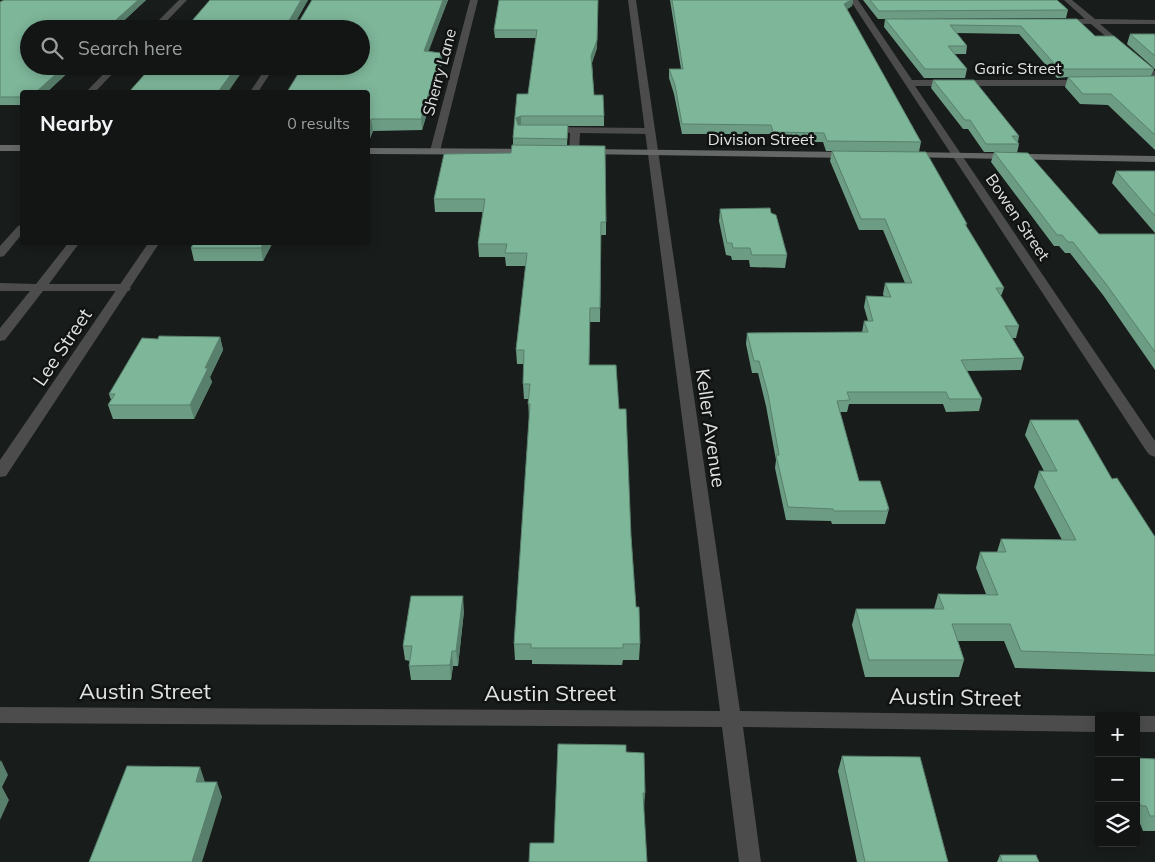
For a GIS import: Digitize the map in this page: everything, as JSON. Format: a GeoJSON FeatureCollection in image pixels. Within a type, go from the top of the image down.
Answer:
{"type":"FeatureCollection","features":[{"type":"Feature","properties":{"kind":"main road"},"geometry":{"type":"LineString","coordinates":[[0,148],[20,148]]}},
{"type":"Feature","properties":{"kind":"main road"},"geometry":{"type":"LineString","coordinates":[[370,151],[544,152]]}},
{"type":"Feature","properties":{"kind":"main road","name":"Division Street"},"geometry":{"type":"LineString","coordinates":[[570,152],[858,155]]}},
{"type":"Feature","properties":{"kind":"main road"},"geometry":{"type":"LineString","coordinates":[[898,155],[1155,159]]}},
{"type":"Feature","properties":{"kind":"street"},"geometry":{"type":"LineString","coordinates":[[163,20],[183,0]]}},
{"type":"Feature","properties":{"kind":"street","name":"Sherry Lane"},"geometry":{"type":"LineString","coordinates":[[435,151],[450,86],[474,0]]}},
{"type":"Feature","properties":{"kind":"street","name":"Keller Avenue"},"geometry":{"type":"LineString","coordinates":[[632,0],[648,131],[732,719],[750,862]]}},
{"type":"Feature","properties":{"kind":"street","name":"Bowen Street"},"geometry":{"type":"LineString","coordinates":[[854,0],[874,23],[957,155],[1155,452]]}},
{"type":"Feature","properties":{"kind":"street"},"geometry":{"type":"LineString","coordinates":[[1068,0],[1155,75]]}},
{"type":"Feature","properties":{"kind":"street"},"geometry":{"type":"LineString","coordinates":[[1045,21],[1155,22]]}},
{"type":"Feature","properties":{"kind":"street"},"geometry":{"type":"LineString","coordinates":[[92,90],[107,75]]}},
{"type":"Feature","properties":{"kind":"street"},"geometry":{"type":"LineString","coordinates":[[255,90],[265,75]]}},
{"type":"Feature","properties":{"kind":"street","name":"Garic Street"},"geometry":{"type":"LineString","coordinates":[[911,83],[1099,82]]}},
{"type":"Feature","properties":{"kind":"street"},"geometry":{"type":"LineString","coordinates":[[539,130],[648,131]]}},
{"type":"Feature","properties":{"kind":"street"},"geometry":{"type":"LineString","coordinates":[[570,152],[574,130]]}},
{"type":"Feature","properties":{"kind":"street"},"geometry":{"type":"LineString","coordinates":[[0,252],[20,230]]}},
{"type":"Feature","properties":{"kind":"street"},"geometry":{"type":"LineString","coordinates":[[0,338],[73,245]]}},
{"type":"Feature","properties":{"kind":"street","name":"Lee Street"},"geometry":{"type":"LineString","coordinates":[[0,472],[153,245]]}},
{"type":"Feature","properties":{"kind":"street"},"geometry":{"type":"LineString","coordinates":[[0,287],[125,288]]}},
{"type":"Feature","properties":{"kind":"street","name":"Austin Street"},"geometry":{"type":"LineString","coordinates":[[0,715],[732,719],[1095,724]]}},
{"type":"Feature","properties":{"kind":"street"},"geometry":{"type":"LineString","coordinates":[[1140,724],[1155,724]]}},
{"type":"Feature","properties":{"kind":"building"},"geometry":{"type":"Polygon","coordinates":[[[4,0],[138,0],[116,20],[20,20],[20,75],[55,75],[38,90],[20,90],[20,97],[0,97],[0,2],[4,0]]]}},
{"type":"Feature","properties":{"kind":"building"},"geometry":{"type":"Polygon","coordinates":[[[210,0],[301,0],[290,20],[193,20],[210,0]]]}},
{"type":"Feature","properties":{"kind":"building"},"geometry":{"type":"Polygon","coordinates":[[[312,0],[443,0],[424,51],[441,53],[421,119],[371,119],[370,122],[370,90],[288,90],[297,75],[370,75],[370,20],[300,20],[312,0]]]}},
{"type":"Feature","properties":{"kind":"building"},"geometry":{"type":"Polygon","coordinates":[[[499,0],[598,0],[597,40],[591,56],[594,95],[603,95],[604,116],[521,116],[516,118],[518,125],[568,125],[567,139],[513,138],[517,94],[528,94],[537,30],[494,30],[499,0]]]}},
{"type":"Feature","properties":{"kind":"building"},"geometry":{"type":"Polygon","coordinates":[[[672,0],[851,0],[844,4],[921,142],[827,141],[824,133],[773,132],[771,125],[682,124],[675,85],[669,69],[683,69],[672,0]]]}},
{"type":"Feature","properties":{"kind":"building"},"geometry":{"type":"Polygon","coordinates":[[[870,0],[1057,0],[1068,10],[879,11],[870,0]]]}},
{"type":"Feature","properties":{"kind":"building"},"geometry":{"type":"Polygon","coordinates":[[[885,19],[1077,19],[1095,36],[1114,36],[1154,69],[1059,69],[1021,26],[950,25],[967,46],[948,46],[967,69],[925,69],[885,19]]]}},
{"type":"Feature","properties":{"kind":"building"},"geometry":{"type":"Polygon","coordinates":[[[1130,34],[1155,34],[1155,56],[1130,34]]]}},
{"type":"Feature","properties":{"kind":"building"},"geometry":{"type":"Polygon","coordinates":[[[144,75],[230,75],[219,90],[131,90],[144,75]]]}},
{"type":"Feature","properties":{"kind":"building"},"geometry":{"type":"Polygon","coordinates":[[[1155,76],[1155,135],[1111,94],[1083,94],[1068,77],[1155,76]]]}},
{"type":"Feature","properties":{"kind":"building"},"geometry":{"type":"Polygon","coordinates":[[[933,80],[974,80],[1019,136],[1012,136],[1019,144],[986,144],[970,120],[965,120],[933,80]]]}},
{"type":"Feature","properties":{"kind":"building"},"geometry":{"type":"Polygon","coordinates":[[[512,145],[605,146],[606,222],[601,222],[600,308],[590,308],[589,365],[616,365],[619,409],[626,409],[631,536],[636,607],[639,607],[640,644],[623,644],[623,648],[531,648],[531,644],[514,644],[530,404],[528,404],[530,384],[523,384],[524,350],[516,350],[527,253],[505,253],[507,244],[478,244],[485,199],[434,199],[444,154],[511,153],[512,145]]]}},
{"type":"Feature","properties":{"kind":"building"},"geometry":{"type":"Polygon","coordinates":[[[832,151],[926,152],[967,224],[965,224],[1004,288],[996,288],[1019,326],[1005,326],[1024,358],[961,360],[982,399],[949,399],[946,392],[847,392],[850,400],[837,401],[859,481],[880,481],[888,511],[834,511],[833,509],[788,507],[776,455],[779,455],[768,394],[759,361],[754,361],[747,333],[868,332],[864,321],[873,321],[866,296],[891,297],[885,283],[912,283],[885,219],[861,219],[832,151]]]}},
{"type":"Feature","properties":{"kind":"building"},"geometry":{"type":"Polygon","coordinates":[[[994,152],[1028,153],[1099,234],[1155,234],[1155,352],[1073,242],[1068,242],[1062,235],[1057,235],[994,152]]]}},
{"type":"Feature","properties":{"kind":"building"},"geometry":{"type":"Polygon","coordinates":[[[1116,171],[1155,171],[1155,216],[1116,171]]]}},
{"type":"Feature","properties":{"kind":"building"},"geometry":{"type":"Polygon","coordinates":[[[770,208],[771,213],[776,215],[787,255],[752,255],[750,248],[733,248],[732,243],[727,243],[720,209],[770,208]]]}},
{"type":"Feature","properties":{"kind":"building"},"geometry":{"type":"Polygon","coordinates":[[[192,245],[262,245],[261,248],[191,248],[192,245]]]}},
{"type":"Feature","properties":{"kind":"building"},"geometry":{"type":"Polygon","coordinates":[[[159,336],[220,337],[205,368],[208,368],[190,405],[108,405],[115,394],[109,394],[142,338],[158,339],[159,336]]]}},
{"type":"Feature","properties":{"kind":"building"},"geometry":{"type":"Polygon","coordinates":[[[1030,420],[1078,420],[1112,479],[1117,478],[1155,537],[1155,655],[1021,651],[1010,624],[952,624],[964,660],[869,660],[856,609],[944,609],[938,594],[998,595],[980,552],[1006,552],[1001,539],[1076,540],[1039,471],[1057,471],[1030,420]]]}},
{"type":"Feature","properties":{"kind":"building"},"geometry":{"type":"Polygon","coordinates":[[[411,596],[463,596],[456,651],[452,651],[450,665],[409,666],[412,646],[403,646],[411,596]]]}},
{"type":"Feature","properties":{"kind":"building"},"geometry":{"type":"Polygon","coordinates":[[[558,744],[626,745],[626,752],[644,753],[645,793],[643,793],[647,862],[529,862],[530,843],[554,843],[558,744]]]}},
{"type":"Feature","properties":{"kind":"building"},"geometry":{"type":"Polygon","coordinates":[[[842,756],[920,757],[948,862],[865,862],[842,756]]]}},
{"type":"Feature","properties":{"kind":"building"},"geometry":{"type":"Polygon","coordinates":[[[1140,758],[1155,759],[1155,816],[1150,816],[1146,806],[1141,806],[1140,758]]]}},
{"type":"Feature","properties":{"kind":"building"},"geometry":{"type":"Polygon","coordinates":[[[127,766],[200,767],[196,782],[217,782],[192,862],[89,862],[127,766]]]}},
{"type":"Feature","properties":{"kind":"building"},"geometry":{"type":"Polygon","coordinates":[[[1000,855],[1036,855],[1039,862],[1002,862],[1000,855]]]}}]}
